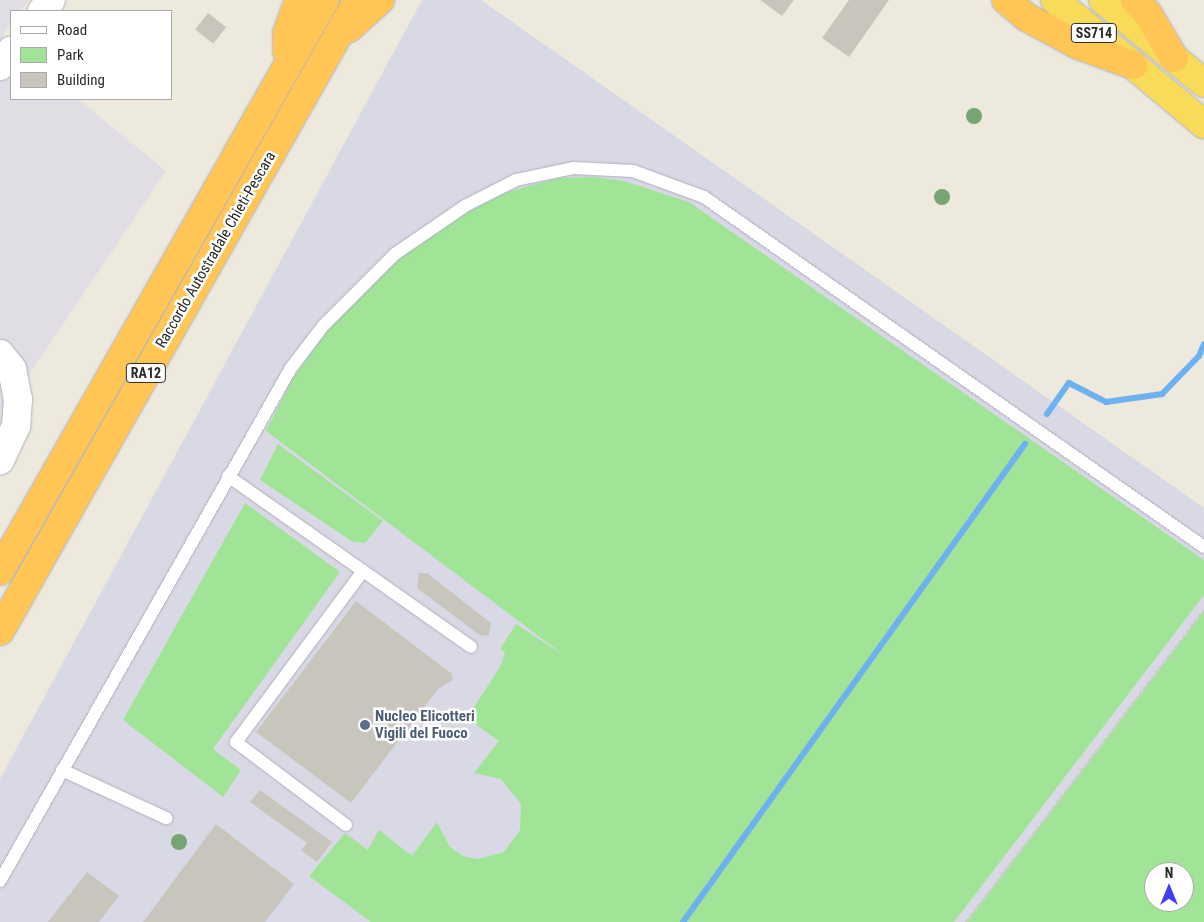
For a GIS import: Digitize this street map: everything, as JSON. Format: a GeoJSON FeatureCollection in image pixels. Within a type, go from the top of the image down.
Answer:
{"type":"FeatureCollection","features":[{"type":"Feature","properties":{"kind":"highway"},"geometry":{"type":"LineString","coordinates":[[288,66],[287,33],[299,0]]}},
{"type":"Feature","properties":{"kind":"highway","name":"Raccordo Autostradale Chieti-Pescara"},"geometry":{"type":"LineString","coordinates":[[0,571],[324,0]]}},
{"type":"Feature","properties":{"kind":"highway","name":"Raccordo Autostradale Chieti-Pescara"},"geometry":{"type":"LineString","coordinates":[[0,631],[358,0]]}},
{"type":"Feature","properties":{"kind":"highway"},"geometry":{"type":"LineString","coordinates":[[337,38],[380,0]]}},
{"type":"Feature","properties":{"kind":"highway"},"geometry":{"type":"LineString","coordinates":[[1006,0],[1026,17],[1078,45],[1133,65]]}},
{"type":"Feature","properties":{"kind":"highway","name":"SS714"},"geometry":{"type":"LineString","coordinates":[[1055,0],[1204,124]]}},
{"type":"Feature","properties":{"kind":"highway","name":"SS714"},"geometry":{"type":"LineString","coordinates":[[1103,0],[1204,82]]}},
{"type":"Feature","properties":{"kind":"highway"},"geometry":{"type":"LineString","coordinates":[[1135,0],[1148,14],[1174,58]]}},
{"type":"Feature","properties":{"kind":"street"},"geometry":{"type":"LineString","coordinates":[[43,10],[51,0]]}},
{"type":"Feature","properties":{"kind":"street"},"geometry":{"type":"LineString","coordinates":[[0,66],[10,52]]}},
{"type":"Feature","properties":{"kind":"street"},"geometry":{"type":"LineString","coordinates":[[0,354],[12,369],[18,399],[16,426],[0,461]]}},
{"type":"Feature","properties":{"kind":"lane"},"geometry":{"type":"LineString","coordinates":[[0,881],[228,476],[291,368],[323,326],[395,254],[465,206],[516,180],[573,168],[633,171],[704,197],[1204,546]]}},
{"type":"Feature","properties":{"kind":"lane"},"geometry":{"type":"LineString","coordinates":[[228,476],[471,647]]}},
{"type":"Feature","properties":{"kind":"lane"},"geometry":{"type":"LineString","coordinates":[[346,825],[236,742],[363,571]]}},
{"type":"Feature","properties":{"kind":"lane"},"geometry":{"type":"LineString","coordinates":[[62,770],[166,818]]}},
{"type":"Feature","properties":{"kind":"path"},"geometry":{"type":"LineString","coordinates":[[966,922],[1204,610]]}},
{"type":"Feature","properties":{"kind":"shaded area"},"geometry":{"type":"Polygon","coordinates":[[[0,0],[29,0],[21,10],[10,10],[10,24],[2,36],[10,43],[10,100],[79,100],[166,171],[31,372],[0,427],[0,0]]]}},
{"type":"Feature","properties":{"kind":"shaded area"},"geometry":{"type":"Polygon","coordinates":[[[422,0],[481,0],[1204,508],[1204,922],[0,922],[0,779],[422,0]]]}},
{"type":"Feature","properties":{"kind":"green space"},"geometry":{"type":"Polygon","coordinates":[[[593,177],[624,181],[689,202],[1204,560],[1204,595],[954,922],[371,922],[309,876],[345,833],[368,850],[379,830],[412,856],[437,822],[450,847],[463,856],[478,859],[504,852],[520,830],[521,804],[501,779],[474,773],[499,741],[467,718],[500,667],[505,653],[500,649],[516,624],[565,656],[266,431],[293,378],[331,325],[380,274],[423,238],[492,196],[559,178],[593,177]]]}},
{"type":"Feature","properties":{"kind":"green space"},"geometry":{"type":"Polygon","coordinates":[[[278,444],[383,521],[365,543],[353,542],[260,480],[278,444]]]}},
{"type":"Feature","properties":{"kind":"green space"},"geometry":{"type":"Polygon","coordinates":[[[245,503],[340,572],[213,749],[241,770],[223,797],[123,720],[245,503]]]}},
{"type":"Feature","properties":{"kind":"green space"},"geometry":{"type":"Polygon","coordinates":[[[1204,610],[1204,922],[966,922],[1204,610]]]}},
{"type":"Feature","properties":{"kind":"building"},"geometry":{"type":"Polygon","coordinates":[[[760,0],[794,0],[782,16],[760,0]]]}},
{"type":"Feature","properties":{"kind":"building"},"geometry":{"type":"Polygon","coordinates":[[[849,0],[889,0],[849,57],[822,38],[849,0]]]}},
{"type":"Feature","properties":{"kind":"building"},"geometry":{"type":"Polygon","coordinates":[[[208,13],[226,27],[213,44],[195,30],[208,13]]]}},
{"type":"Feature","properties":{"kind":"building"},"geometry":{"type":"Polygon","coordinates":[[[419,573],[427,573],[491,623],[489,635],[481,636],[417,588],[419,573]]]}},
{"type":"Feature","properties":{"kind":"building"},"geometry":{"type":"Polygon","coordinates":[[[356,601],[452,674],[453,680],[438,689],[351,803],[256,732],[356,601]]]}},
{"type":"Feature","properties":{"kind":"building"},"geometry":{"type":"Polygon","coordinates":[[[260,790],[332,842],[317,862],[301,850],[307,843],[250,802],[260,790]]]}},
{"type":"Feature","properties":{"kind":"building"},"geometry":{"type":"Polygon","coordinates":[[[216,824],[294,884],[265,922],[143,922],[216,824]]]}},
{"type":"Feature","properties":{"kind":"building"},"geometry":{"type":"Polygon","coordinates":[[[87,872],[119,896],[99,922],[48,922],[87,872]]]}},
{"type":"Feature","properties":{"kind":"waterway"},"geometry":{"type":"LineString","coordinates":[[1047,414],[1069,383],[1106,402],[1162,394],[1199,356],[1204,344]]}},
{"type":"Feature","properties":{"kind":"waterway"},"geometry":{"type":"LineString","coordinates":[[683,922],[1025,444]]}},
{"type":"Feature","properties":{"kind":"place","name":"Nucleo Elicotteri Vigili del Fuoco"},"geometry":{"type":"Point","coordinates":[365,725]}}]}
